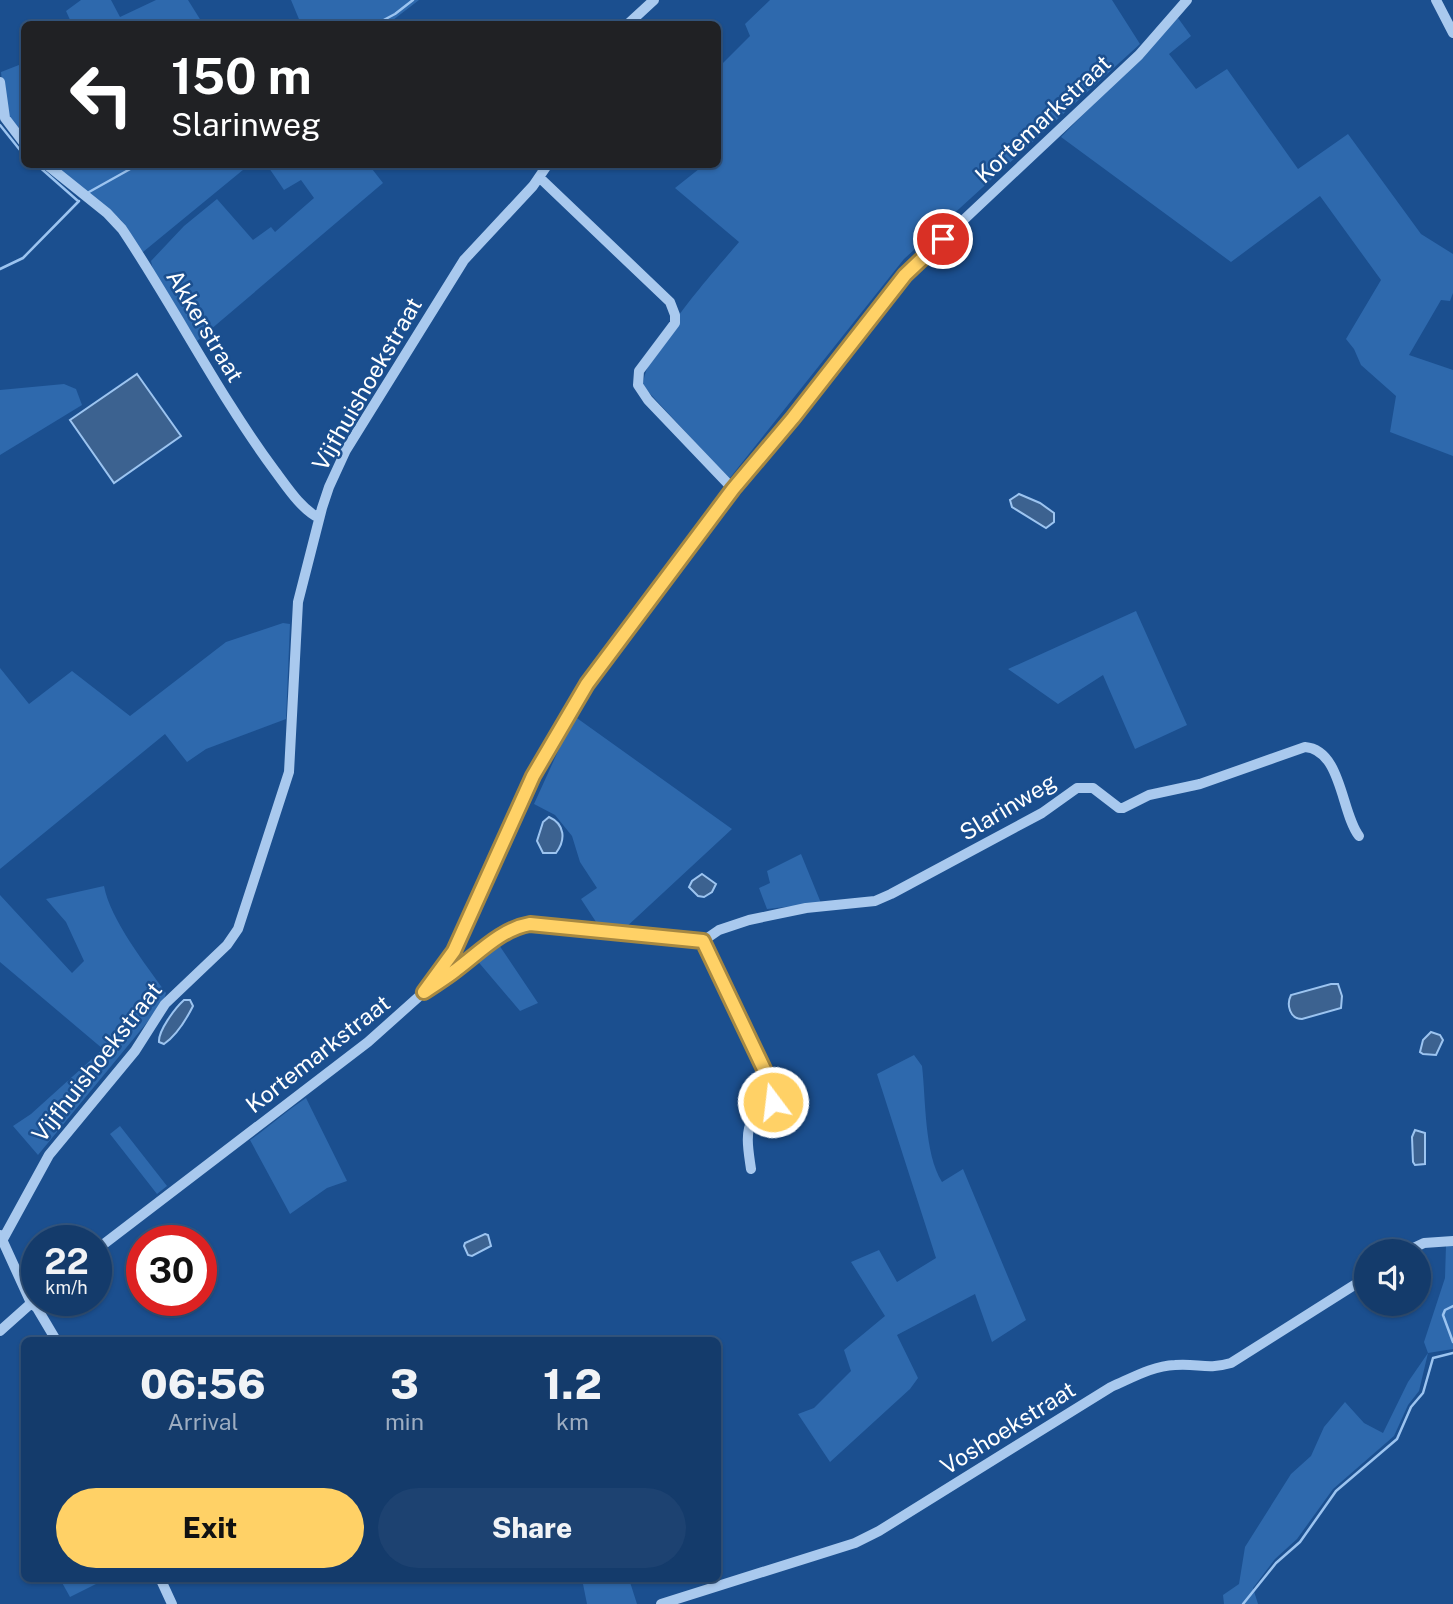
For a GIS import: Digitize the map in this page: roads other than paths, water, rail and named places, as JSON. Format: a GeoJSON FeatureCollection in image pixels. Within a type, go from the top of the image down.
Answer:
{"type":"FeatureCollection","features":[{"type":"Feature","properties":{"kind":"street"},"geometry":{"type":"LineString","coordinates":[[631,21],[654,0]]}},
{"type":"Feature","properties":{"kind":"street","name":"Kortemarkstraat"},"geometry":{"type":"LineString","coordinates":[[112,1238],[368,1042],[424,992],[454,951],[533,776],[587,684],[733,489],[793,418],[905,275],[1139,55],[1186,0]]}},
{"type":"Feature","properties":{"kind":"street"},"geometry":{"type":"LineString","coordinates":[[1436,0],[1453,33]]}},
{"type":"Feature","properties":{"kind":"street"},"geometry":{"type":"LineString","coordinates":[[0,82],[5,118],[21,139]]}},
{"type":"Feature","properties":{"kind":"street","name":"Akkerstraat"},"geometry":{"type":"LineString","coordinates":[[51,168],[107,213],[122,229],[256,445],[297,499],[319,518]]}},
{"type":"Feature","properties":{"kind":"street","name":"Vijfhuishoekstraat"},"geometry":{"type":"LineString","coordinates":[[1,1237],[49,1155],[135,1051],[165,1004],[227,945],[238,929],[289,772],[298,602],[329,487],[346,450],[458,269],[473,248],[540,178],[546,168]]}},
{"type":"Feature","properties":{"kind":"street"},"geometry":{"type":"LineString","coordinates":[[540,178],[670,302],[676,314],[675,323],[639,371],[638,385],[648,400],[733,489]]}},
{"type":"Feature","properties":{"kind":"street","name":"Slarinweg"},"geometry":{"type":"LineString","coordinates":[[703,941],[719,930],[749,920],[799,909],[875,901],[1042,813],[1077,788],[1093,788],[1119,808],[1123,808],[1149,795],[1200,784],[1305,747],[1314,749],[1328,761],[1359,836]]}},
{"type":"Feature","properties":{"kind":"street"},"geometry":{"type":"LineString","coordinates":[[424,992],[501,935],[523,925],[703,941],[775,1094],[773,1102],[753,1119],[749,1130],[751,1169]]}},
{"type":"Feature","properties":{"kind":"street"},"geometry":{"type":"LineString","coordinates":[[1,1237],[21,1276]]}},
{"type":"Feature","properties":{"kind":"street"},"geometry":{"type":"LineString","coordinates":[[1431,1243],[1453,1241]]}},
{"type":"Feature","properties":{"kind":"street","name":"Voshoekstraat"},"geometry":{"type":"LineString","coordinates":[[661,1604],[855,1543],[879,1531],[1111,1387],[1151,1369],[1176,1364],[1214,1368],[1231,1363],[1354,1285]]}},
{"type":"Feature","properties":{"kind":"street"},"geometry":{"type":"LineString","coordinates":[[0,1331],[21,1314]]}},
{"type":"Feature","properties":{"kind":"street"},"geometry":{"type":"LineString","coordinates":[[42,1316],[54,1337]]}},
{"type":"Feature","properties":{"kind":"street"},"geometry":{"type":"LineString","coordinates":[[162,1582],[172,1604]]}},
{"type":"Feature","properties":{"kind":"waterway"},"geometry":{"type":"LineString","coordinates":[[382,21],[413,0]]}},
{"type":"Feature","properties":{"kind":"waterway"},"geometry":{"type":"LineString","coordinates":[[0,125],[21,151]]}},
{"type":"Feature","properties":{"kind":"waterway"},"geometry":{"type":"LineString","coordinates":[[41,168],[78,201]]}},
{"type":"Feature","properties":{"kind":"waterway"},"geometry":{"type":"LineString","coordinates":[[89,192],[132,168]]}},
{"type":"Feature","properties":{"kind":"waterway"},"geometry":{"type":"LineString","coordinates":[[0,269],[23,258],[79,201]]}},
{"type":"Feature","properties":{"kind":"waterway"},"geometry":{"type":"LineString","coordinates":[[1453,1306],[1445,1310],[1443,1315],[1453,1342]]}},
{"type":"Feature","properties":{"kind":"waterway"},"geometry":{"type":"LineString","coordinates":[[1243,1604],[1276,1563],[1300,1542],[1336,1491],[1397,1439],[1411,1407],[1423,1393],[1433,1358],[1453,1353]]}}]}
